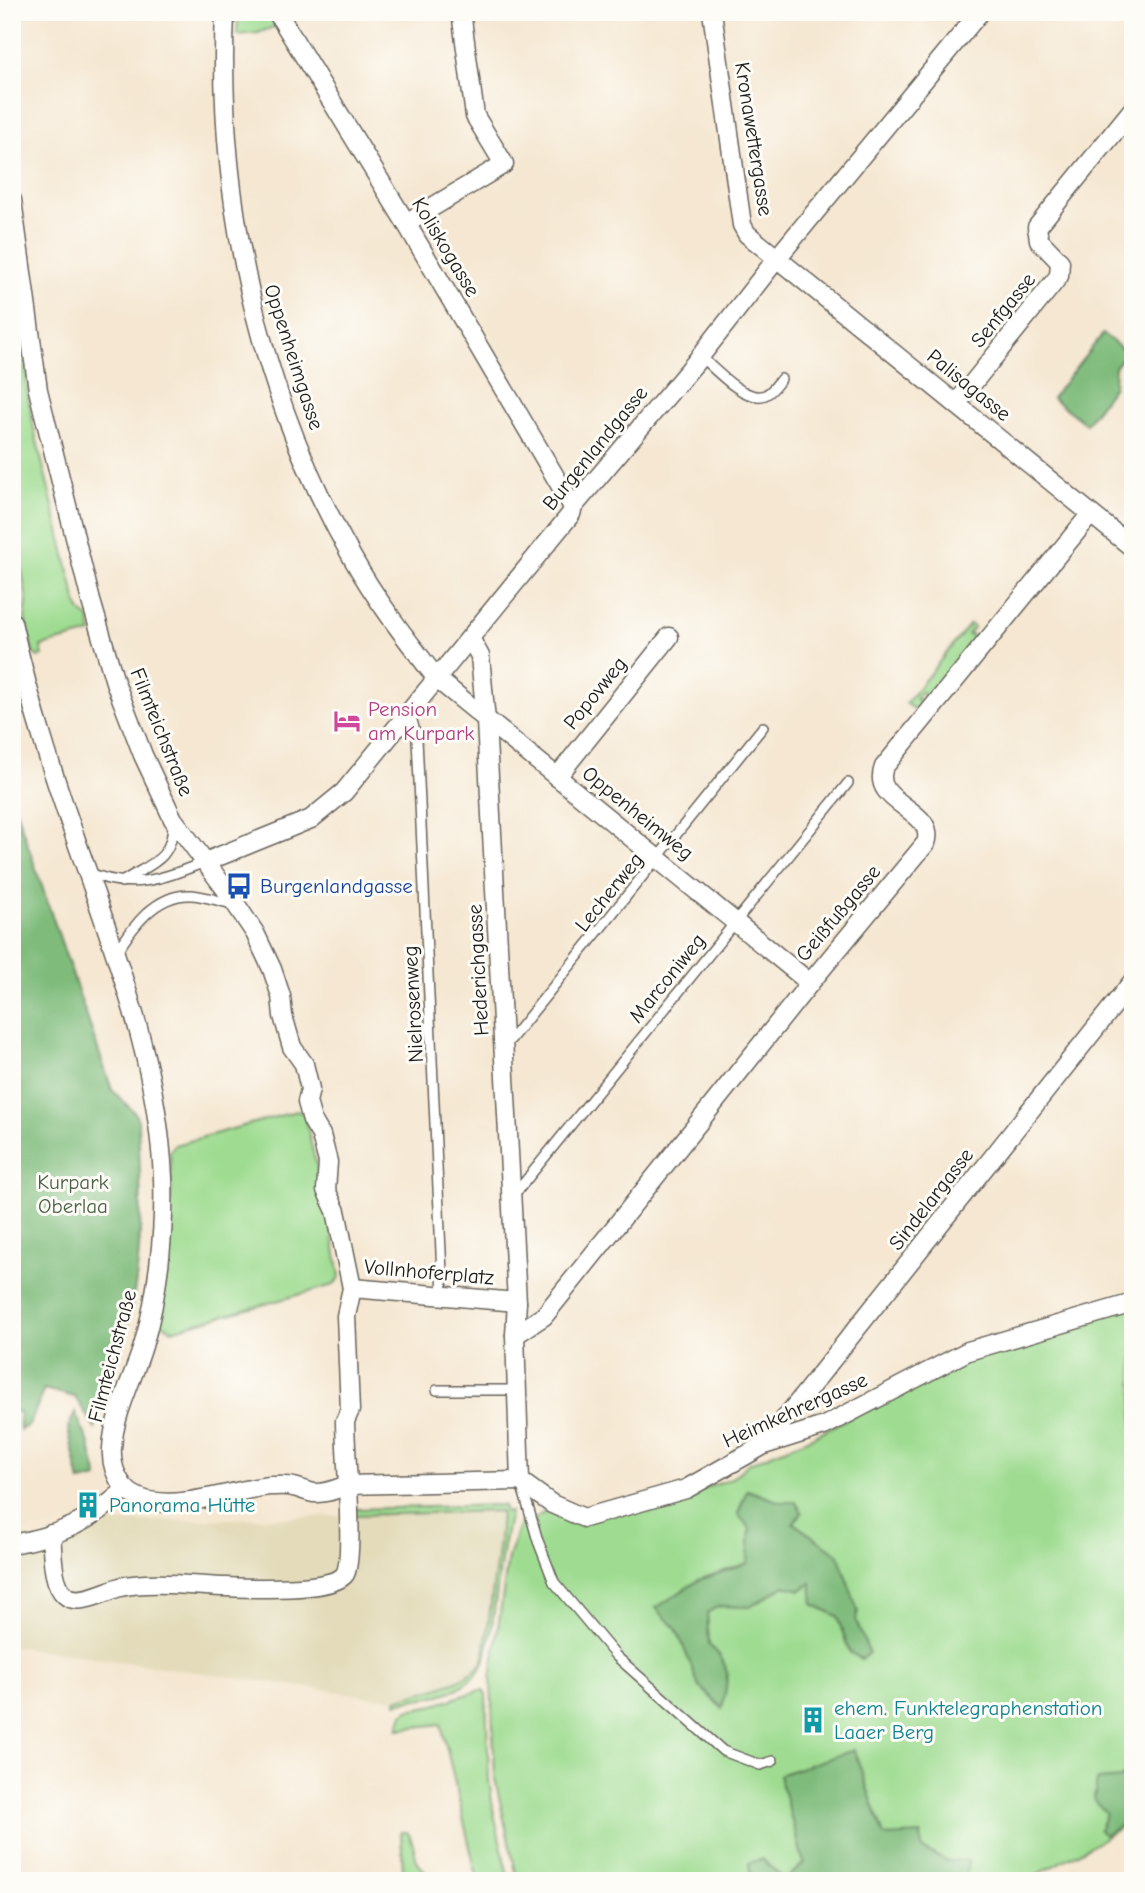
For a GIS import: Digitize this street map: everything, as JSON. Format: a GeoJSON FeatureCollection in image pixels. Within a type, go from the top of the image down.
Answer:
{"type":"FeatureCollection","features":[{"type":"Feature","properties":{"kind":"street","name":"Oppenheimgasse"},"geometry":{"type":"LineString","coordinates":[[225,12],[224,100],[232,194],[247,285],[271,372],[297,442],[352,558],[397,627],[437,679]]}},
{"type":"Feature","properties":{"kind":"street","name":"Koliskogasse"},"geometry":{"type":"LineString","coordinates":[[277,12],[406,223],[573,506]]}},
{"type":"Feature","properties":{"kind":"street"},"geometry":{"type":"LineString","coordinates":[[406,223],[504,164],[475,116],[461,12]]}},
{"type":"Feature","properties":{"kind":"street","name":"Kronawettergasse"},"geometry":{"type":"LineString","coordinates":[[712,12],[742,225],[747,234],[778,257]]}},
{"type":"Feature","properties":{"kind":"street","name":"Burgenlandgasse"},"geometry":{"type":"LineString","coordinates":[[205,862],[298,825],[320,813],[344,792],[571,514],[573,506],[700,356],[980,12]]}},
{"type":"Feature","properties":{"kind":"street","name":"Senfgasse"},"geometry":{"type":"LineString","coordinates":[[956,404],[1059,276],[1060,262],[1039,240],[1037,227],[1133,109]]}},
{"type":"Feature","properties":{"kind":"street","name":"Filmteichstraße"},"geometry":{"type":"LineString","coordinates":[[12,200],[16,251],[38,390],[91,601],[115,681],[148,767],[173,819],[255,933],[272,969],[292,1047],[304,1064],[310,1089],[307,1102],[312,1121],[321,1135],[328,1163],[326,1190],[336,1211],[352,1288]]}},
{"type":"Feature","properties":{"kind":"street","name":"Palisagasse"},"geometry":{"type":"LineString","coordinates":[[778,257],[1133,548]]}},
{"type":"Feature","properties":{"kind":"street","name":"Geißfußgasse"},"geometry":{"type":"LineString","coordinates":[[515,1335],[544,1316],[810,983],[921,850],[928,838],[923,823],[885,788],[882,777],[884,767],[1090,515]]}},
{"type":"Feature","properties":{"kind":"street","name":"Filmteichstraße"},"geometry":{"type":"LineString","coordinates":[[12,622],[23,673],[86,871],[116,954],[149,1066],[156,1105],[163,1181],[153,1302],[143,1347],[116,1426],[112,1446],[112,1460],[127,1489]]}},
{"type":"Feature","properties":{"kind":"street","name":"Popovweg"},"geometry":{"type":"LineString","coordinates":[[557,777],[669,637]]}},
{"type":"Feature","properties":{"kind":"street","name":"Hederichgasse"},"geometry":{"type":"LineString","coordinates":[[470,638],[480,656],[486,721],[517,1302]]}},
{"type":"Feature","properties":{"kind":"street","name":"Oppenheimweg"},"geometry":{"type":"LineString","coordinates":[[437,679],[810,983]]}},
{"type":"Feature","properties":{"kind":"street","name":"Sindelargasse"},"geometry":{"type":"LineString","coordinates":[[764,1445],[1133,981]]}},
{"type":"Feature","properties":{"kind":"street","name":"Vollnhoferplatz"},"geometry":{"type":"LineString","coordinates":[[347,1485],[345,1421],[350,1410],[350,1377],[345,1316],[352,1288],[517,1302],[515,1335],[520,1481]]}},
{"type":"Feature","properties":{"kind":"street","name":"Heimkehrergasse"},"geometry":{"type":"LineString","coordinates":[[520,1481],[552,1504],[584,1518],[686,1489],[764,1445],[824,1426],[968,1351],[1133,1303]]}},
{"type":"Feature","properties":{"kind":"street"},"geometry":{"type":"LineString","coordinates":[[12,1544],[78,1525],[102,1511],[127,1489],[135,1496],[149,1501],[176,1502],[268,1486],[292,1486],[312,1493],[327,1492],[347,1485],[520,1481]]}},
{"type":"Feature","properties":{"kind":"street"},"geometry":{"type":"LineString","coordinates":[[51,1534],[57,1585],[66,1597],[77,1600],[123,1587],[296,1587],[336,1582],[344,1577],[348,1567],[347,1485]]}},
{"type":"Feature","properties":{"kind":"lane"},"geometry":{"type":"LineString","coordinates":[[700,356],[746,395],[763,397],[781,379]]}},
{"type":"Feature","properties":{"kind":"lane","name":"Nielrosenweg"},"geometry":{"type":"LineString","coordinates":[[410,711],[417,739],[443,1295]]}},
{"type":"Feature","properties":{"kind":"lane","name":"Lecherweg"},"geometry":{"type":"LineString","coordinates":[[505,1043],[520,1029],[763,727]]}},
{"type":"Feature","properties":{"kind":"lane","name":"Marconiweg"},"geometry":{"type":"LineString","coordinates":[[512,1194],[528,1178],[848,783]]}},
{"type":"Feature","properties":{"kind":"lane"},"geometry":{"type":"LineString","coordinates":[[121,883],[155,864],[165,853],[173,834],[173,819]]}},
{"type":"Feature","properties":{"kind":"lane"},"geometry":{"type":"LineString","coordinates":[[86,871],[104,880],[121,883],[167,877],[205,862]]}},
{"type":"Feature","properties":{"kind":"lane"},"geometry":{"type":"LineString","coordinates":[[116,954],[144,915],[165,901],[191,895],[237,906]]}},
{"type":"Feature","properties":{"kind":"lane"},"geometry":{"type":"LineString","coordinates":[[437,1390],[517,1390]]}},
{"type":"Feature","properties":{"kind":"lane"},"geometry":{"type":"LineString","coordinates":[[520,1481],[554,1582],[616,1656],[723,1751],[760,1765],[773,1762]]}},
{"type":"Feature","properties":{"kind":"shaded area"},"geometry":{"type":"Polygon","coordinates":[[[501,1511],[483,1662],[473,1674],[454,1683],[396,1700],[12,1646],[12,1554],[19,1554],[18,1550],[96,1523],[501,1511]]]}},
{"type":"Feature","properties":{"kind":"green space"},"geometry":{"type":"Polygon","coordinates":[[[238,12],[268,12],[276,26],[258,33],[237,35],[238,12]]]}},
{"type":"Feature","properties":{"kind":"green space"},"geometry":{"type":"Polygon","coordinates":[[[12,266],[34,429],[77,604],[81,612],[89,618],[92,633],[41,646],[43,656],[38,657],[33,653],[25,619],[27,601],[12,516],[12,266]]]}},
{"type":"Feature","properties":{"kind":"green space"},"geometry":{"type":"Polygon","coordinates":[[[1103,334],[1127,353],[1115,367],[1114,386],[1086,424],[1052,398],[1103,334]]]}},
{"type":"Feature","properties":{"kind":"green space"},"geometry":{"type":"Polygon","coordinates":[[[970,624],[974,627],[968,634],[975,637],[926,698],[921,692],[916,699],[923,702],[916,711],[906,703],[970,624]]]}},
{"type":"Feature","properties":{"kind":"green space","name":"Kurpark Oberlaa"},"geometry":{"type":"Polygon","coordinates":[[[12,799],[112,1090],[135,1113],[138,1121],[140,1215],[137,1272],[126,1332],[95,1429],[75,1397],[44,1389],[30,1424],[20,1430],[19,1412],[12,1411],[12,799]]]}},
{"type":"Feature","properties":{"kind":"green space"},"geometry":{"type":"Polygon","coordinates":[[[297,1111],[304,1114],[340,1276],[334,1285],[172,1330],[161,1323],[171,1192],[170,1151],[175,1145],[297,1111]]]}},
{"type":"Feature","properties":{"kind":"green space"},"geometry":{"type":"Polygon","coordinates":[[[1133,1306],[1133,1764],[1121,1778],[1100,1830],[1104,1834],[1133,1817],[1133,1820],[1025,1881],[966,1881],[948,1861],[884,1836],[854,1750],[779,1775],[804,1863],[785,1880],[762,1859],[749,1863],[751,1881],[518,1881],[495,1779],[491,1678],[508,1557],[521,1521],[529,1524],[546,1512],[566,1518],[701,1490],[731,1479],[749,1463],[808,1439],[970,1356],[1133,1306]],[[747,1490],[738,1513],[751,1529],[748,1563],[699,1580],[657,1608],[677,1630],[699,1686],[709,1645],[707,1612],[719,1606],[750,1607],[785,1586],[802,1590],[812,1582],[837,1616],[850,1653],[869,1653],[856,1621],[838,1554],[792,1522],[796,1502],[780,1502],[747,1490]]]}},
{"type":"Feature","properties":{"kind":"green space"},"geometry":{"type":"Polygon","coordinates":[[[75,1412],[89,1443],[98,1478],[80,1482],[68,1428],[75,1412]]]}},
{"type":"Feature","properties":{"kind":"green space"},"geometry":{"type":"Polygon","coordinates":[[[747,1490],[780,1502],[796,1502],[802,1513],[793,1523],[838,1554],[858,1611],[856,1621],[869,1653],[862,1659],[850,1653],[837,1616],[813,1604],[811,1583],[802,1590],[784,1586],[750,1607],[719,1606],[707,1613],[709,1645],[722,1659],[727,1674],[722,1708],[699,1686],[677,1630],[656,1608],[699,1580],[748,1563],[750,1529],[738,1514],[747,1490]]]}},
{"type":"Feature","properties":{"kind":"green space"},"geometry":{"type":"Polygon","coordinates":[[[503,1505],[505,1512],[510,1512],[484,1663],[477,1674],[459,1688],[440,1695],[396,1703],[396,1700],[465,1677],[483,1662],[501,1511],[355,1515],[355,1509],[503,1505]]]}},
{"type":"Feature","properties":{"kind":"green space"},"geometry":{"type":"Polygon","coordinates":[[[480,1690],[486,1695],[489,1780],[509,1881],[478,1881],[441,1724],[398,1729],[403,1714],[408,1710],[435,1705],[480,1690]]]}},
{"type":"Feature","properties":{"kind":"green space"},"geometry":{"type":"Polygon","coordinates":[[[854,1750],[884,1836],[921,1834],[922,1849],[948,1861],[968,1860],[966,1881],[751,1881],[749,1863],[762,1859],[785,1880],[804,1863],[779,1775],[854,1750]]]}},
{"type":"Feature","properties":{"kind":"green space"},"geometry":{"type":"Polygon","coordinates":[[[1133,1764],[1133,1817],[1104,1835],[1099,1830],[1106,1814],[1094,1799],[1097,1780],[1121,1778],[1133,1764]]]}},
{"type":"Feature","properties":{"kind":"green space"},"geometry":{"type":"Polygon","coordinates":[[[401,1832],[407,1832],[409,1835],[417,1861],[431,1881],[408,1881],[403,1870],[401,1832]]]}},
{"type":"Feature","properties":{"kind":"place","name":"Pension am Kurpark"},"geometry":{"type":"Point","coordinates":[347,721]}},
{"type":"Feature","properties":{"kind":"place","name":"Burgenlandgasse"},"geometry":{"type":"Point","coordinates":[239,886]}},
{"type":"Feature","properties":{"kind":"place","name":"Panorama Hütte"},"geometry":{"type":"Point","coordinates":[88,1505]}},
{"type":"Feature","properties":{"kind":"place","name":"ehem. Funktelegraphenstation Laaer Berg"},"geometry":{"type":"Point","coordinates":[813,1720]}}]}
